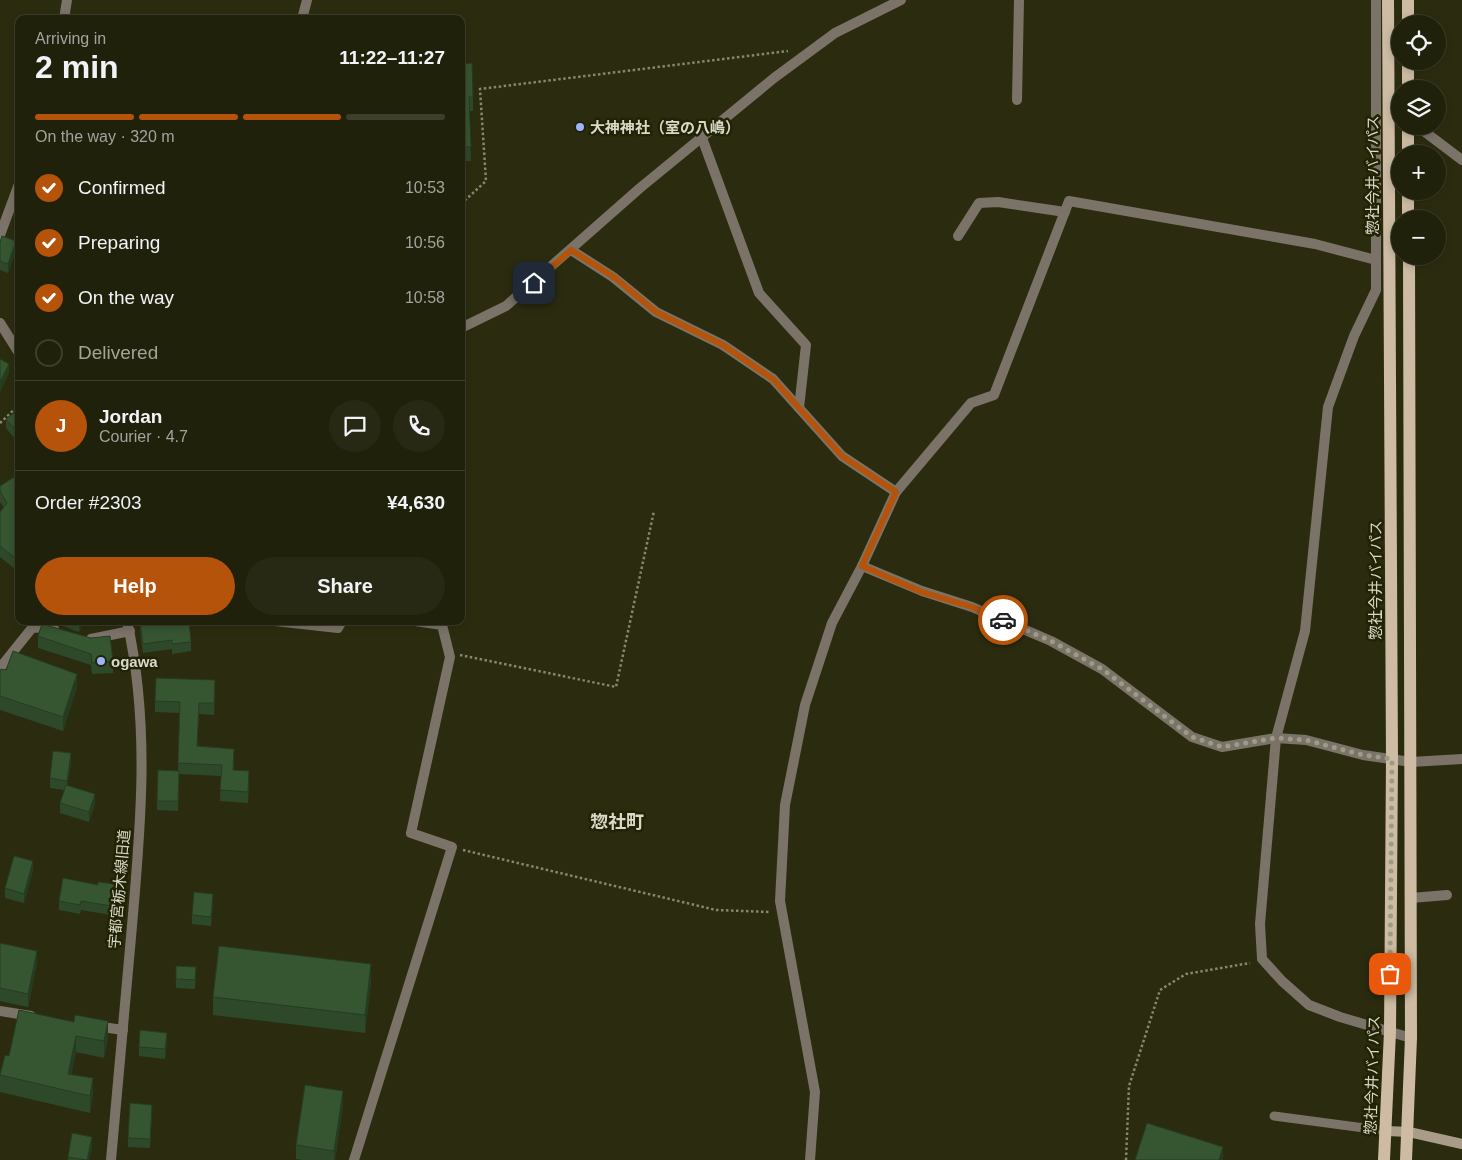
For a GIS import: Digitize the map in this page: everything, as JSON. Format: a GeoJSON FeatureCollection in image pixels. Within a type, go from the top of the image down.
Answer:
{"type":"FeatureCollection","features":[{"type":"Feature","properties":{"kind":"main road"},"geometry":{"type":"LineString","coordinates":[[1408,0],[1408,15]]}},
{"type":"Feature","properties":{"kind":"main road","name":"惣社今井バイパス"},"geometry":{"type":"LineString","coordinates":[[1381,3],[1391,88]]}},
{"type":"Feature","properties":{"kind":"main road","name":"惣社今井バイパス"},"geometry":{"type":"LineString","coordinates":[[1384,1160],[1387,1131],[1390,1032],[1394,135]]}},
{"type":"Feature","properties":{"kind":"main road"},"geometry":{"type":"LineString","coordinates":[[1406,1160],[1409,1132],[1411,898],[1409,265]]}},
{"type":"Feature","properties":{"kind":"main road"},"geometry":{"type":"LineString","coordinates":[[1387,1131],[1409,1132],[1462,1144]]}},
{"type":"Feature","properties":{"kind":"street"},"geometry":{"type":"LineString","coordinates":[[65,15],[67,0]]}},
{"type":"Feature","properties":{"kind":"street"},"geometry":{"type":"LineString","coordinates":[[303,15],[307,0]]}},
{"type":"Feature","properties":{"kind":"street"},"geometry":{"type":"LineString","coordinates":[[465,326],[506,306],[640,188],[815,48],[850,24],[901,0]]}},
{"type":"Feature","properties":{"kind":"street"},"geometry":{"type":"LineString","coordinates":[[1017,100],[1020,0]]}},
{"type":"Feature","properties":{"kind":"street"},"geometry":{"type":"LineString","coordinates":[[1381,3],[1376,290],[1354,336],[1328,407],[1305,631],[1276,738],[1260,924],[1264,960],[1309,1005],[1340,1018],[1410,1038]]}},
{"type":"Feature","properties":{"kind":"street"},"geometry":{"type":"LineString","coordinates":[[1429,135],[1462,160]]}},
{"type":"Feature","properties":{"kind":"street"},"geometry":{"type":"LineString","coordinates":[[702,138],[759,293],[806,345],[799,408]]}},
{"type":"Feature","properties":{"kind":"street"},"geometry":{"type":"LineString","coordinates":[[0,236],[15,195]]}},
{"type":"Feature","properties":{"kind":"street"},"geometry":{"type":"LineString","coordinates":[[810,1160],[815,1092],[780,900],[780,861],[785,805],[805,705],[832,623],[862,566],[896,492],[971,403],[994,395],[1069,201],[1315,244],[1376,260]]}},
{"type":"Feature","properties":{"kind":"street"},"geometry":{"type":"LineString","coordinates":[[958,236],[979,204],[998,202],[1065,212]]}},
{"type":"Feature","properties":{"kind":"street"},"geometry":{"type":"LineString","coordinates":[[571,250],[614,277],[656,312],[723,345],[773,379],[842,456],[896,492]]}},
{"type":"Feature","properties":{"kind":"street"},"geometry":{"type":"LineString","coordinates":[[0,323],[15,347]]}},
{"type":"Feature","properties":{"kind":"street"},"geometry":{"type":"LineString","coordinates":[[862,566],[922,592],[972,607],[1051,641],[1102,669],[1192,737],[1222,747],[1276,738],[1306,740],[1363,755],[1411,762],[1462,759]]}},
{"type":"Feature","properties":{"kind":"street"},"geometry":{"type":"LineString","coordinates":[[311,625],[338,628],[340,625]]}},
{"type":"Feature","properties":{"kind":"street"},"geometry":{"type":"LineString","coordinates":[[354,1160],[452,847],[411,833],[450,657],[442,625]]}},
{"type":"Feature","properties":{"kind":"street"},"geometry":{"type":"LineString","coordinates":[[78,638],[94,639],[129,626]]}},
{"type":"Feature","properties":{"kind":"street","name":"宇都宮栃木線旧道"},"geometry":{"type":"LineString","coordinates":[[111,1160],[139,846],[143,736],[129,626]]}},
{"type":"Feature","properties":{"kind":"street"},"geometry":{"type":"LineString","coordinates":[[0,668],[32,628],[48,627],[63,633]]}},
{"type":"Feature","properties":{"kind":"street"},"geometry":{"type":"LineString","coordinates":[[1411,898],[1448,895]]}},
{"type":"Feature","properties":{"kind":"street"},"geometry":{"type":"LineString","coordinates":[[0,1011],[46,1018]]}},
{"type":"Feature","properties":{"kind":"street"},"geometry":{"type":"LineString","coordinates":[[84,1024],[123,1030]]}},
{"type":"Feature","properties":{"kind":"lane"},"geometry":{"type":"LineString","coordinates":[[1274,1116],[1387,1131]]}},
{"type":"Feature","properties":{"kind":"path"},"geometry":{"type":"LineString","coordinates":[[465,200],[486,181],[480,89],[815,48]]}},
{"type":"Feature","properties":{"kind":"path"},"geometry":{"type":"LineString","coordinates":[[0,423],[15,409]]}},
{"type":"Feature","properties":{"kind":"path"},"geometry":{"type":"LineString","coordinates":[[449,653],[616,687],[654,511]]}},
{"type":"Feature","properties":{"kind":"path"},"geometry":{"type":"LineString","coordinates":[[452,847],[716,910],[783,913]]}},
{"type":"Feature","properties":{"kind":"path"},"geometry":{"type":"LineString","coordinates":[[1126,1160],[1129,1086],[1160,990],[1186,974],[1264,960]]}},
{"type":"Feature","properties":{"kind":"building"},"geometry":{"type":"Polygon","coordinates":[[[472,63],[473,97],[469,97],[471,147],[465,147],[465,64],[472,63]]]}},
{"type":"Feature","properties":{"kind":"building"},"geometry":{"type":"Polygon","coordinates":[[[2,236],[15,241],[8,264],[0,261],[0,242],[2,236]]]}},
{"type":"Feature","properties":{"kind":"building"},"geometry":{"type":"Polygon","coordinates":[[[0,359],[9,364],[0,382],[0,359]]]}},
{"type":"Feature","properties":{"kind":"building"},"geometry":{"type":"Polygon","coordinates":[[[15,412],[15,429],[6,419],[15,412]]]}},
{"type":"Feature","properties":{"kind":"building"},"geometry":{"type":"Polygon","coordinates":[[[15,477],[15,558],[0,546],[0,512],[7,503],[0,491],[0,486],[15,477]]]}},
{"type":"Feature","properties":{"kind":"building"},"geometry":{"type":"Polygon","coordinates":[[[42,625],[46,625],[91,638],[110,636],[113,661],[92,663],[91,654],[38,636],[42,625]]]}},
{"type":"Feature","properties":{"kind":"building"},"geometry":{"type":"Polygon","coordinates":[[[141,625],[189,625],[191,642],[172,644],[172,640],[143,644],[141,625]]]}},
{"type":"Feature","properties":{"kind":"building"},"geometry":{"type":"Polygon","coordinates":[[[13,651],[77,674],[63,717],[0,696],[1,669],[6,670],[13,651]]]}},
{"type":"Feature","properties":{"kind":"building"},"geometry":{"type":"Polygon","coordinates":[[[156,678],[215,680],[214,703],[199,703],[197,746],[234,749],[233,770],[249,771],[248,792],[220,790],[222,765],[178,763],[180,702],[155,701],[156,678]]]}},
{"type":"Feature","properties":{"kind":"building"},"geometry":{"type":"Polygon","coordinates":[[[53,751],[71,753],[67,781],[50,778],[53,751]]]}},
{"type":"Feature","properties":{"kind":"building"},"geometry":{"type":"Polygon","coordinates":[[[158,770],[179,771],[178,801],[157,801],[158,770]]]}},
{"type":"Feature","properties":{"kind":"building"},"geometry":{"type":"Polygon","coordinates":[[[66,785],[95,794],[89,812],[60,803],[66,785]]]}},
{"type":"Feature","properties":{"kind":"building"},"geometry":{"type":"Polygon","coordinates":[[[14,856],[33,861],[24,894],[5,888],[14,856]]]}},
{"type":"Feature","properties":{"kind":"building"},"geometry":{"type":"Polygon","coordinates":[[[63,878],[98,885],[98,882],[115,884],[111,906],[81,901],[80,905],[59,901],[63,878]]]}},
{"type":"Feature","properties":{"kind":"building"},"geometry":{"type":"Polygon","coordinates":[[[194,892],[213,894],[211,917],[192,915],[194,892]]]}},
{"type":"Feature","properties":{"kind":"building"},"geometry":{"type":"Polygon","coordinates":[[[0,943],[37,951],[28,994],[0,988],[0,943]]]}},
{"type":"Feature","properties":{"kind":"building"},"geometry":{"type":"Polygon","coordinates":[[[219,946],[371,964],[365,1015],[213,997],[219,946]]]}},
{"type":"Feature","properties":{"kind":"building"},"geometry":{"type":"Polygon","coordinates":[[[176,966],[196,967],[195,980],[176,979],[176,966]]]}},
{"type":"Feature","properties":{"kind":"building"},"geometry":{"type":"Polygon","coordinates":[[[19,1010],[74,1022],[75,1015],[108,1021],[104,1041],[76,1036],[68,1074],[93,1078],[90,1096],[0,1075],[5,1055],[9,1056],[19,1010]]]}},
{"type":"Feature","properties":{"kind":"building"},"geometry":{"type":"Polygon","coordinates":[[[140,1030],[167,1033],[165,1049],[139,1047],[140,1030]]]}},
{"type":"Feature","properties":{"kind":"building"},"geometry":{"type":"Polygon","coordinates":[[[305,1085],[343,1091],[334,1151],[296,1145],[305,1085]]]}},
{"type":"Feature","properties":{"kind":"building"},"geometry":{"type":"Polygon","coordinates":[[[130,1103],[152,1105],[150,1139],[128,1138],[130,1103]]]}},
{"type":"Feature","properties":{"kind":"building"},"geometry":{"type":"Polygon","coordinates":[[[1147,1123],[1223,1147],[1219,1160],[1135,1160],[1147,1123]]]}},
{"type":"Feature","properties":{"kind":"building"},"geometry":{"type":"Polygon","coordinates":[[[72,1133],[92,1137],[87,1160],[68,1157],[72,1133]]]}},
{"type":"Feature","properties":{"kind":"way so far"},"geometry":{"type":"LineString","coordinates":[[1003,620],[1051,641],[1102,669],[1144,698],[1192,737],[1222,747],[1276,738],[1306,740],[1363,755],[1392,759],[1390,974]]}},
{"type":"Feature","properties":{"kind":"place","name":"大神神社（室の八嶋）"},"geometry":{"type":"Point","coordinates":[580,127]}},
{"type":"Feature","properties":{"kind":"place","name":"ogawa"},"geometry":{"type":"Point","coordinates":[101,661]}},
{"type":"Feature","properties":{"kind":"district","name":"惣社町"},"geometry":{"type":"Point","coordinates":[617,822]}},
{"type":"Feature","properties":{"kind":"route"},"geometry":{"type":"LineString","coordinates":[[534,283],[571,250],[614,277],[656,312],[723,345],[773,379],[842,456],[866,474],[896,492],[862,566],[922,592],[972,607],[1003,620]]}}]}
